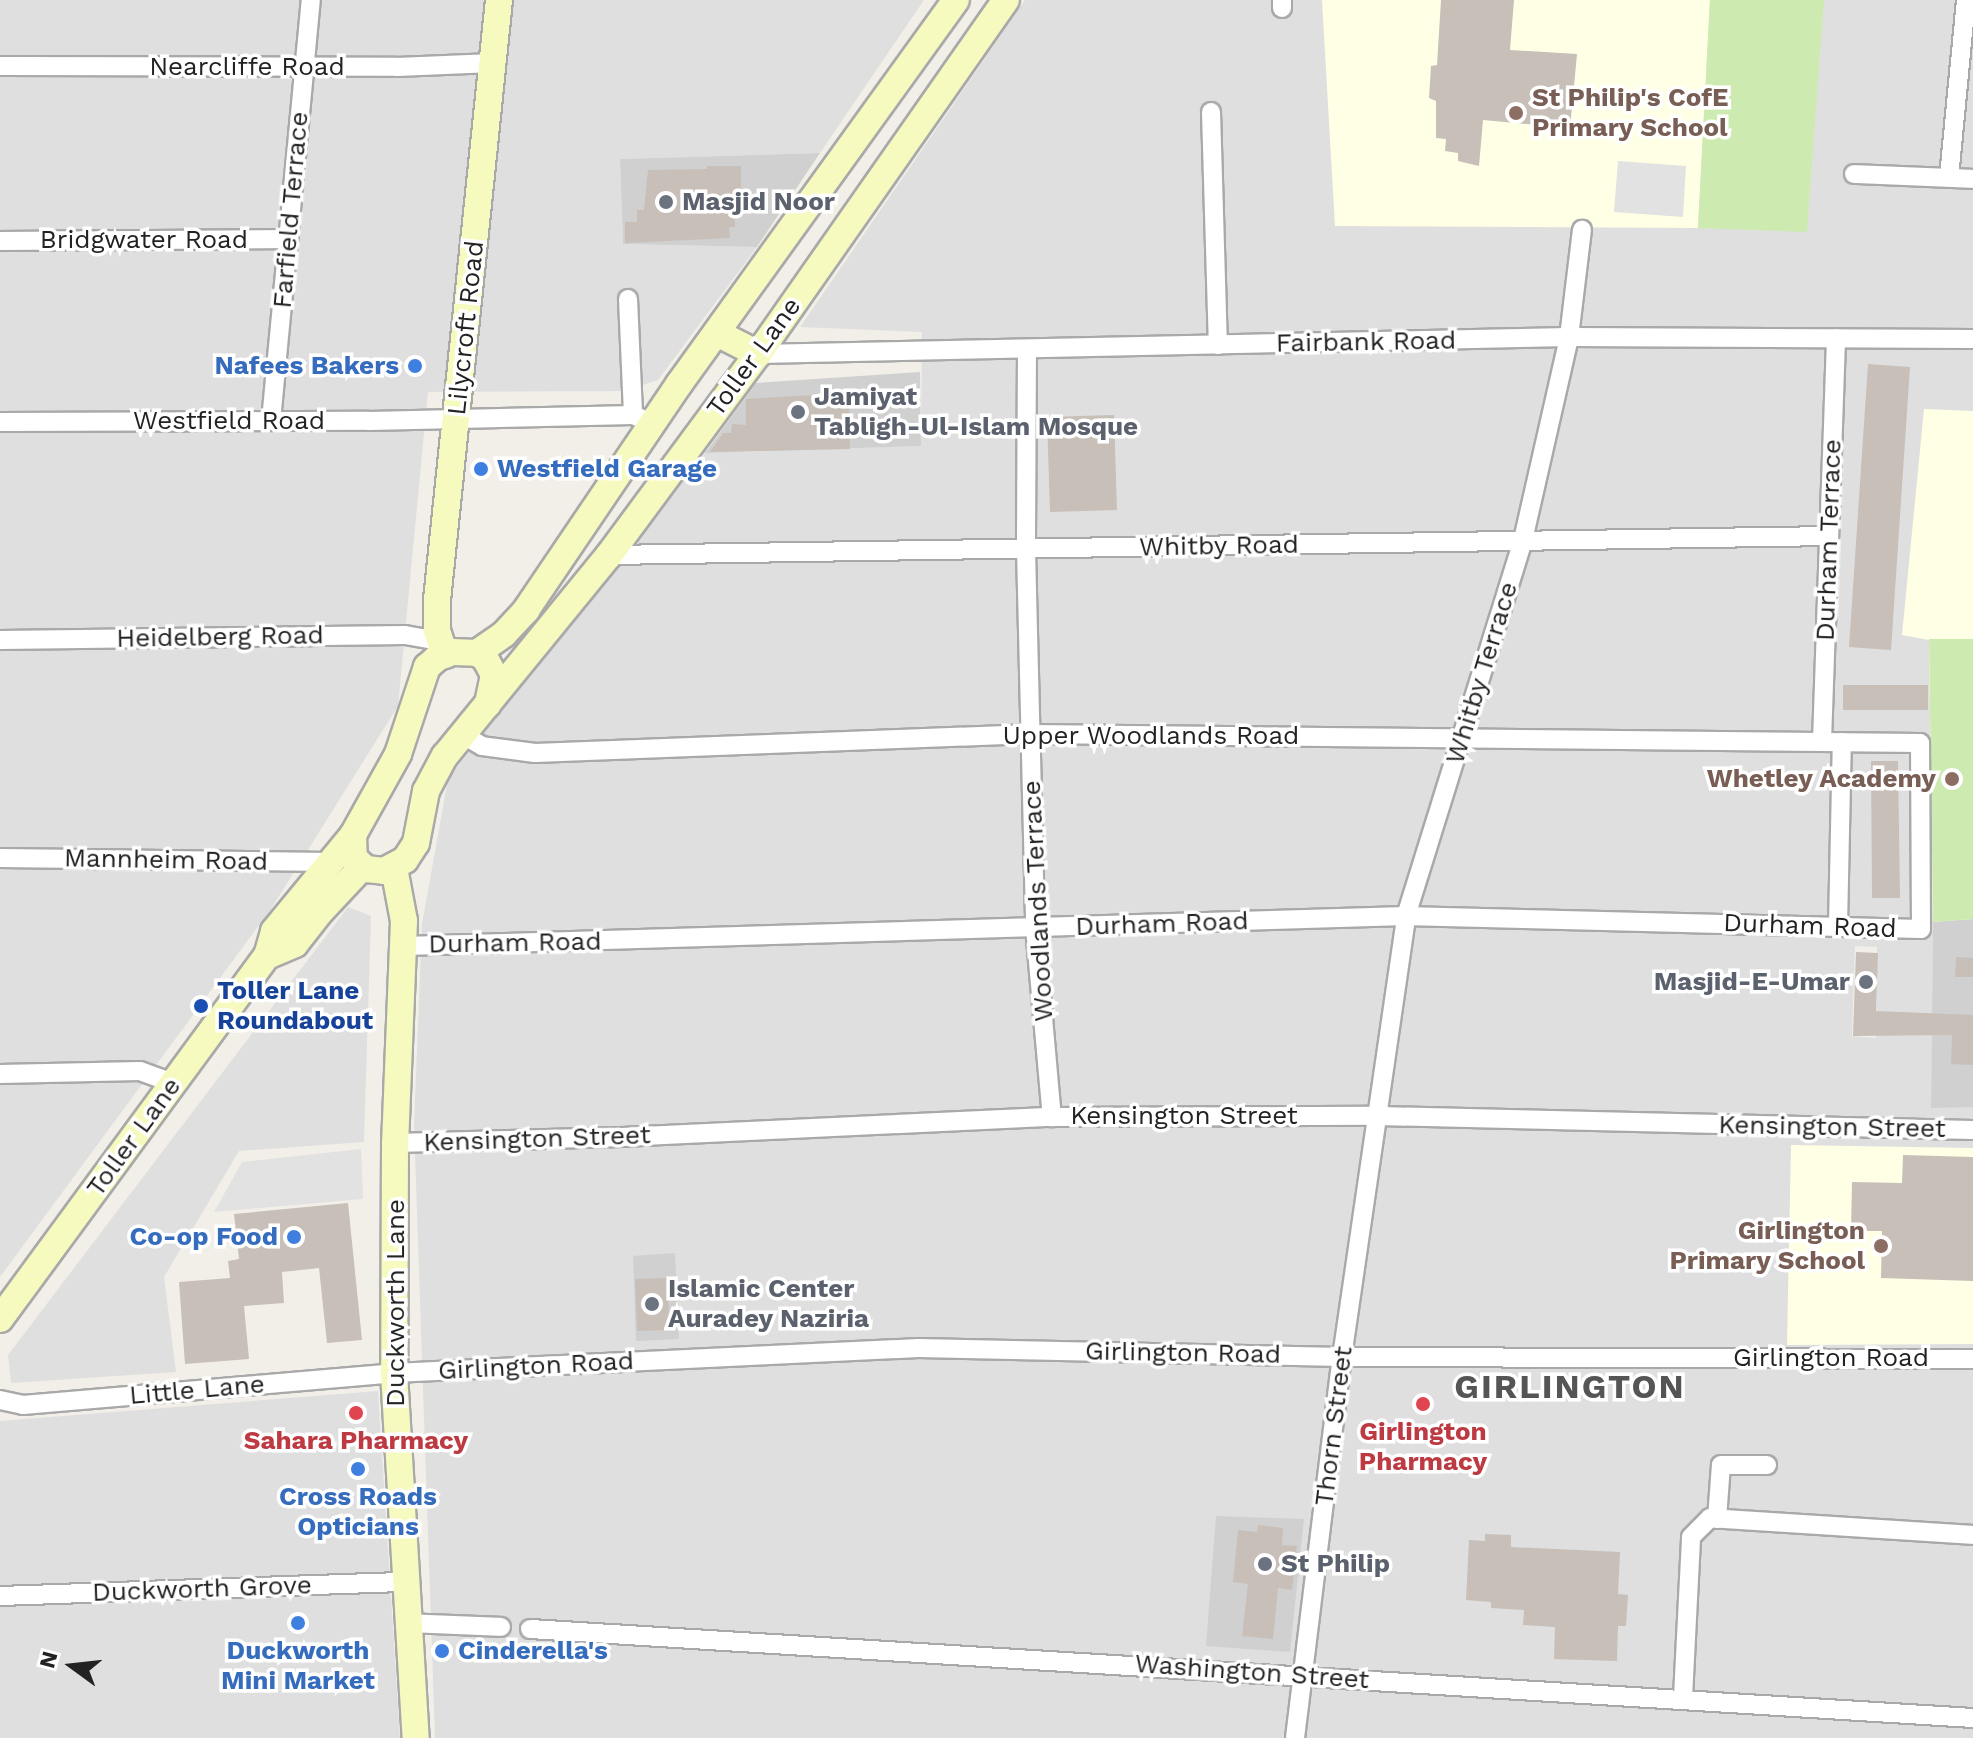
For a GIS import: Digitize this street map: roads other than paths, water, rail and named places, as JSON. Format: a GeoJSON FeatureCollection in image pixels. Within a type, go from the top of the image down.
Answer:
{"type":"FeatureCollection","features":[{"type":"Feature","properties":{"kind":"main road","name":"Lilycroft Road"},"geometry":{"type":"LineString","coordinates":[[443,648],[437,600],[499,0]]}},
{"type":"Feature","properties":{"kind":"main road","name":"Toller Lane"},"geometry":{"type":"LineString","coordinates":[[477,653],[516,623],[578,534],[642,419],[717,333],[956,0]]}},
{"type":"Feature","properties":{"kind":"main road","name":"Toller Lane"},"geometry":{"type":"LineString","coordinates":[[394,868],[405,860],[416,843],[431,777],[609,555],[758,354],[1006,0]]}},
{"type":"Feature","properties":{"kind":"main road"},"geometry":{"type":"LineString","coordinates":[[933,34],[968,57]]}},
{"type":"Feature","properties":{"kind":"main road"},"geometry":{"type":"LineString","coordinates":[[845,158],[880,181]]}},
{"type":"Feature","properties":{"kind":"main road"},"geometry":{"type":"LineString","coordinates":[[717,333],[758,354]]}},
{"type":"Feature","properties":{"kind":"main road"},"geometry":{"type":"LineString","coordinates":[[578,534],[609,555]]}},
{"type":"Feature","properties":{"kind":"main road","name":"Toller Lane"},"geometry":{"type":"LineString","coordinates":[[0,1319],[267,956],[274,931],[353,835],[398,754],[423,675],[443,648]]}},
{"type":"Feature","properties":{"kind":"main road"},"geometry":{"type":"LineString","coordinates":[[443,648],[477,653],[489,661],[494,675],[488,704]]}},
{"type":"Feature","properties":{"kind":"main road"},"geometry":{"type":"LineString","coordinates":[[353,835],[353,853],[362,867],[376,872],[394,868]]}},
{"type":"Feature","properties":{"kind":"main road","name":"Toller Lane"},"geometry":{"type":"LineString","coordinates":[[267,956],[295,944],[362,867]]}},
{"type":"Feature","properties":{"kind":"main road","name":"Duckworth Lane"},"geometry":{"type":"LineString","coordinates":[[394,868],[403,903],[404,946],[395,1143],[394,1373],[406,1623],[416,1738]]}},
{"type":"Feature","properties":{"kind":"street","name":"Farfield Terrace"},"geometry":{"type":"LineString","coordinates":[[271,421],[311,0]]}},
{"type":"Feature","properties":{"kind":"street"},"geometry":{"type":"LineString","coordinates":[[1949,177],[1967,56],[1966,0]]}},
{"type":"Feature","properties":{"kind":"street","name":"Nearcliffe Road"},"geometry":{"type":"LineString","coordinates":[[0,66],[493,63]]}},
{"type":"Feature","properties":{"kind":"street"},"geometry":{"type":"LineString","coordinates":[[1211,112],[1218,345]]}},
{"type":"Feature","properties":{"kind":"street"},"geometry":{"type":"LineString","coordinates":[[1854,174],[1973,179]]}},
{"type":"Feature","properties":{"kind":"street","name":"Whitby Terrace"},"geometry":{"type":"LineString","coordinates":[[1379,1116],[1406,916],[1523,540],[1569,337],[1582,230]]}},
{"type":"Feature","properties":{"kind":"street","name":"Bridgwater Road"},"geometry":{"type":"LineString","coordinates":[[0,241],[289,239]]}},
{"type":"Feature","properties":{"kind":"street"},"geometry":{"type":"LineString","coordinates":[[628,299],[642,419]]}},
{"type":"Feature","properties":{"kind":"street","name":"Fairbank Road"},"geometry":{"type":"LineString","coordinates":[[758,354],[1569,337],[1973,339]]}},
{"type":"Feature","properties":{"kind":"street","name":"Durham Terrace"},"geometry":{"type":"LineString","coordinates":[[1822,741],[1836,338]]}},
{"type":"Feature","properties":{"kind":"street","name":"Woodlands Terrace"},"geometry":{"type":"LineString","coordinates":[[1027,349],[1026,550],[1035,928],[1052,1117]]}},
{"type":"Feature","properties":{"kind":"street","name":"Westfield Road"},"geometry":{"type":"LineString","coordinates":[[0,422],[642,419]]}},
{"type":"Feature","properties":{"kind":"street","name":"Whitby Road"},"geometry":{"type":"LineString","coordinates":[[609,555],[1829,536]]}},
{"type":"Feature","properties":{"kind":"street","name":"Heidelberg Road"},"geometry":{"type":"LineString","coordinates":[[0,640],[405,635],[443,648]]}},
{"type":"Feature","properties":{"kind":"street","name":"Upper Woodlands Road"},"geometry":{"type":"LineString","coordinates":[[464,735],[482,746],[535,753],[1031,734],[1920,743],[1921,929]]}},
{"type":"Feature","properties":{"kind":"street"},"geometry":{"type":"LineString","coordinates":[[1838,926],[1842,742]]}},
{"type":"Feature","properties":{"kind":"street","name":"Mannheim Road"},"geometry":{"type":"LineString","coordinates":[[0,858],[331,862]]}},
{"type":"Feature","properties":{"kind":"street","name":"Durham Road"},"geometry":{"type":"LineString","coordinates":[[404,946],[1406,916],[1921,929]]}},
{"type":"Feature","properties":{"kind":"street"},"geometry":{"type":"LineString","coordinates":[[0,1074],[140,1071],[173,1083]]}},
{"type":"Feature","properties":{"kind":"street","name":"Kensington Street"},"geometry":{"type":"LineString","coordinates":[[395,1143],[637,1137],[1052,1117],[1379,1116],[1973,1130]]}},
{"type":"Feature","properties":{"kind":"street","name":"Thorn Street"},"geometry":{"type":"LineString","coordinates":[[1295,1738],[1342,1357],[1379,1116]]}},
{"type":"Feature","properties":{"kind":"street","name":"Girlington Road"},"geometry":{"type":"LineString","coordinates":[[394,1373],[918,1348],[1342,1357],[1973,1359]]}},
{"type":"Feature","properties":{"kind":"street","name":"Little Lane"},"geometry":{"type":"LineString","coordinates":[[0,1400],[23,1405],[394,1373]]}},
{"type":"Feature","properties":{"kind":"street"},"geometry":{"type":"LineString","coordinates":[[1714,1519],[1721,1465],[1767,1465]]}},
{"type":"Feature","properties":{"kind":"street"},"geometry":{"type":"LineString","coordinates":[[1683,1697],[1691,1537],[1714,1519],[1973,1535]]}},
{"type":"Feature","properties":{"kind":"street","name":"Duckworth Grove"},"geometry":{"type":"LineString","coordinates":[[0,1596],[404,1582]]}},
{"type":"Feature","properties":{"kind":"street"},"geometry":{"type":"LineString","coordinates":[[406,1623],[501,1627]]}},
{"type":"Feature","properties":{"kind":"street","name":"Washington Street"},"geometry":{"type":"LineString","coordinates":[[530,1629],[1683,1697],[1973,1718]]}},
{"type":"Feature","properties":{"kind":"place","name":"St Philip's CofE Primary School"},"geometry":{"type":"Point","coordinates":[1516,113]}},
{"type":"Feature","properties":{"kind":"place","name":"Masjid Noor"},"geometry":{"type":"Point","coordinates":[666,202]}},
{"type":"Feature","properties":{"kind":"place","name":"Nafees Bakers"},"geometry":{"type":"Point","coordinates":[415,366]}},
{"type":"Feature","properties":{"kind":"place","name":"Jamiyat Tabligh-Ul-Islam Mosque"},"geometry":{"type":"Point","coordinates":[798,412]}},
{"type":"Feature","properties":{"kind":"place","name":"Westfield Garage"},"geometry":{"type":"Point","coordinates":[481,469]}},
{"type":"Feature","properties":{"kind":"place","name":"Whetley Academy"},"geometry":{"type":"Point","coordinates":[1952,779]}},
{"type":"Feature","properties":{"kind":"place","name":"Masjid-E-Umar"},"geometry":{"type":"Point","coordinates":[1866,982]}},
{"type":"Feature","properties":{"kind":"place","name":"Toller Lane Roundabout"},"geometry":{"type":"Point","coordinates":[201,1006]}},
{"type":"Feature","properties":{"kind":"place","name":"Co-op Food"},"geometry":{"type":"Point","coordinates":[294,1237]}},
{"type":"Feature","properties":{"kind":"place","name":"Girlington Primary School"},"geometry":{"type":"Point","coordinates":[1881,1246]}},
{"type":"Feature","properties":{"kind":"place","name":"Islamic Center Auradey Naziria"},"geometry":{"type":"Point","coordinates":[652,1304]}},
{"type":"Feature","properties":{"kind":"place","name":"Girlington Pharmacy"},"geometry":{"type":"Point","coordinates":[1423,1404]}},
{"type":"Feature","properties":{"kind":"place","name":"Sahara Pharmacy"},"geometry":{"type":"Point","coordinates":[356,1413]}},
{"type":"Feature","properties":{"kind":"place","name":"Cross Roads Opticians"},"geometry":{"type":"Point","coordinates":[358,1469]}},
{"type":"Feature","properties":{"kind":"place","name":"St Philip"},"geometry":{"type":"Point","coordinates":[1265,1564]}},
{"type":"Feature","properties":{"kind":"place","name":"Duckworth Mini Market"},"geometry":{"type":"Point","coordinates":[298,1623]}},
{"type":"Feature","properties":{"kind":"place","name":"Cinderella's"},"geometry":{"type":"Point","coordinates":[442,1651]}},
{"type":"Feature","properties":{"kind":"district","name":"GIRLINGTON"},"geometry":{"type":"Point","coordinates":[1570,1387]}}]}
